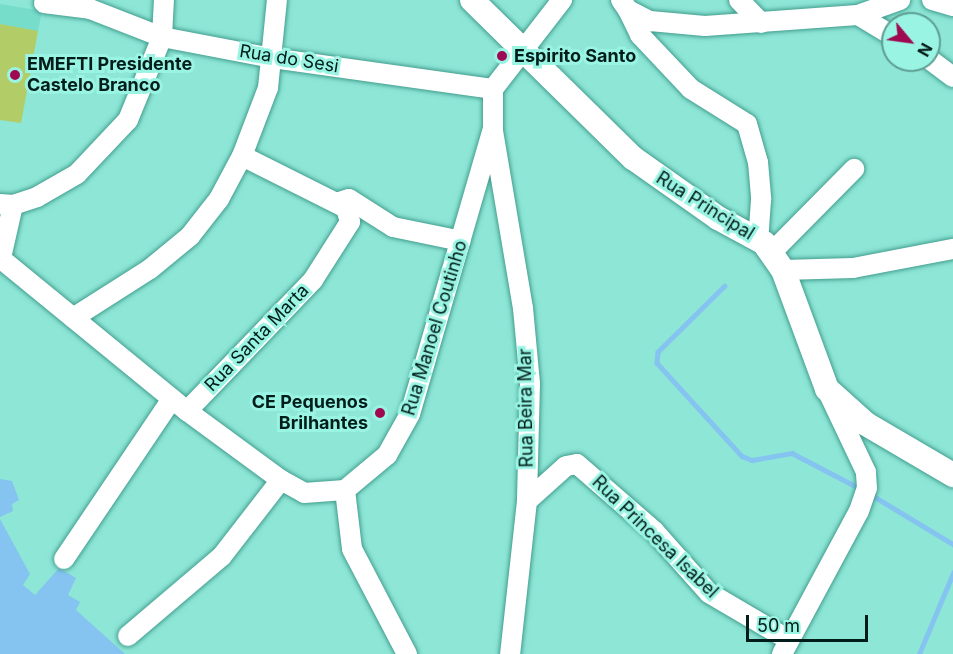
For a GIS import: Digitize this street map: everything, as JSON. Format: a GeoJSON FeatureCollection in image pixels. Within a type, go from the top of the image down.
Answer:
{"type":"FeatureCollection","features":[{"type":"Feature","properties":{"kind":"street"},"geometry":{"type":"LineString","coordinates":[[0,258],[6,204],[36,197],[77,174],[103,151],[128,120],[162,37],[164,0]]}},
{"type":"Feature","properties":{"kind":"street"},"geometry":{"type":"LineString","coordinates":[[73,318],[150,269],[190,236],[219,199],[242,156],[268,88],[277,0]]}},
{"type":"Feature","properties":{"kind":"street","name":"Rua Principal"},"geometry":{"type":"LineString","coordinates":[[472,0],[523,53],[633,158],[771,254]]}},
{"type":"Feature","properties":{"kind":"street"},"geometry":{"type":"LineString","coordinates":[[493,89],[562,0]]}},
{"type":"Feature","properties":{"kind":"street"},"geometry":{"type":"LineString","coordinates":[[739,0],[761,23]]}},
{"type":"Feature","properties":{"kind":"street"},"geometry":{"type":"LineString","coordinates":[[625,5],[650,21],[677,25],[761,23],[858,15],[900,0]]}},
{"type":"Feature","properties":{"kind":"street"},"geometry":{"type":"LineString","coordinates":[[932,0],[953,6]]}},
{"type":"Feature","properties":{"kind":"street","name":"Rua do Sesi"},"geometry":{"type":"LineString","coordinates":[[44,3],[85,5],[162,37],[272,58],[493,89]]}},
{"type":"Feature","properties":{"kind":"street"},"geometry":{"type":"LineString","coordinates":[[625,5],[640,35],[691,89],[747,124],[754,144],[771,254],[827,389],[866,472],[867,488],[859,511],[786,647]]}},
{"type":"Feature","properties":{"kind":"street"},"geometry":{"type":"LineString","coordinates":[[858,15],[881,29]]}},
{"type":"Feature","properties":{"kind":"street","name":"Rua Manoel Coutinho"},"geometry":{"type":"LineString","coordinates":[[0,258],[180,405],[281,480],[304,493],[328,494],[345,490],[369,474],[402,433],[461,241],[492,129],[493,89]]}},
{"type":"Feature","properties":{"kind":"street","name":"Rua Beira Mar"},"geometry":{"type":"LineString","coordinates":[[492,129],[501,164],[528,362],[526,501],[510,654]]}},
{"type":"Feature","properties":{"kind":"street"},"geometry":{"type":"LineString","coordinates":[[242,156],[337,203],[349,200],[393,227],[461,241]]}},
{"type":"Feature","properties":{"kind":"street"},"geometry":{"type":"LineString","coordinates":[[771,254],[854,169]]}},
{"type":"Feature","properties":{"kind":"street","name":"Rua Santa Marta"},"geometry":{"type":"LineString","coordinates":[[64,559],[180,405],[312,280],[350,222],[346,208],[337,203]]}},
{"type":"Feature","properties":{"kind":"street"},"geometry":{"type":"LineString","coordinates":[[771,254],[853,268],[953,249]]}},
{"type":"Feature","properties":{"kind":"street"},"geometry":{"type":"LineString","coordinates":[[827,389],[866,424],[953,475]]}},
{"type":"Feature","properties":{"kind":"street","name":"Rua Princesa Isabel"},"geometry":{"type":"LineString","coordinates":[[526,501],[566,466],[577,464],[654,531],[710,593],[786,647]]}},
{"type":"Feature","properties":{"kind":"street"},"geometry":{"type":"LineString","coordinates":[[128,636],[222,556],[281,480]]}},
{"type":"Feature","properties":{"kind":"street"},"geometry":{"type":"LineString","coordinates":[[345,490],[352,549],[407,654]]}},
{"type":"Feature","properties":{"kind":"shaded area","name":"EMEFTI Presidente Castelo Branco"},"geometry":{"type":"Polygon","coordinates":[[[0,4],[42,11],[38,31],[0,120],[0,4]]]}},
{"type":"Feature","properties":{"kind":"shaded area","name":"EMEFTI Presidente Castelo Branco"},"geometry":{"type":"Polygon","coordinates":[[[0,24],[38,31],[21,123],[0,120],[0,24]]]}},
{"type":"Feature","properties":{"kind":"water"},"geometry":{"type":"Polygon","coordinates":[[[0,479],[12,481],[19,500],[12,504],[13,511],[0,517],[0,479]]]}},
{"type":"Feature","properties":{"kind":"water"},"geometry":{"type":"Polygon","coordinates":[[[0,519],[30,574],[23,585],[35,595],[59,568],[76,578],[68,595],[80,602],[76,610],[125,654],[0,654],[0,519]]]}},
{"type":"Feature","properties":{"kind":"waterway"},"geometry":{"type":"LineString","coordinates":[[725,286],[658,352],[657,363],[742,456],[752,460],[792,453],[861,489]]}},
{"type":"Feature","properties":{"kind":"waterway"},"geometry":{"type":"LineString","coordinates":[[870,494],[953,544]]}},
{"type":"Feature","properties":{"kind":"waterway"},"geometry":{"type":"LineString","coordinates":[[919,654],[953,573]]}},
{"type":"Feature","properties":{"kind":"place","name":"Espirito Santo"},"geometry":{"type":"Point","coordinates":[502,56]}},
{"type":"Feature","properties":{"kind":"place","name":"EMEFTI Presidente Castelo Branco"},"geometry":{"type":"Point","coordinates":[15,75]}},
{"type":"Feature","properties":{"kind":"place","name":"CE Pequenos Brilhantes"},"geometry":{"type":"Point","coordinates":[380,413]}}]}
